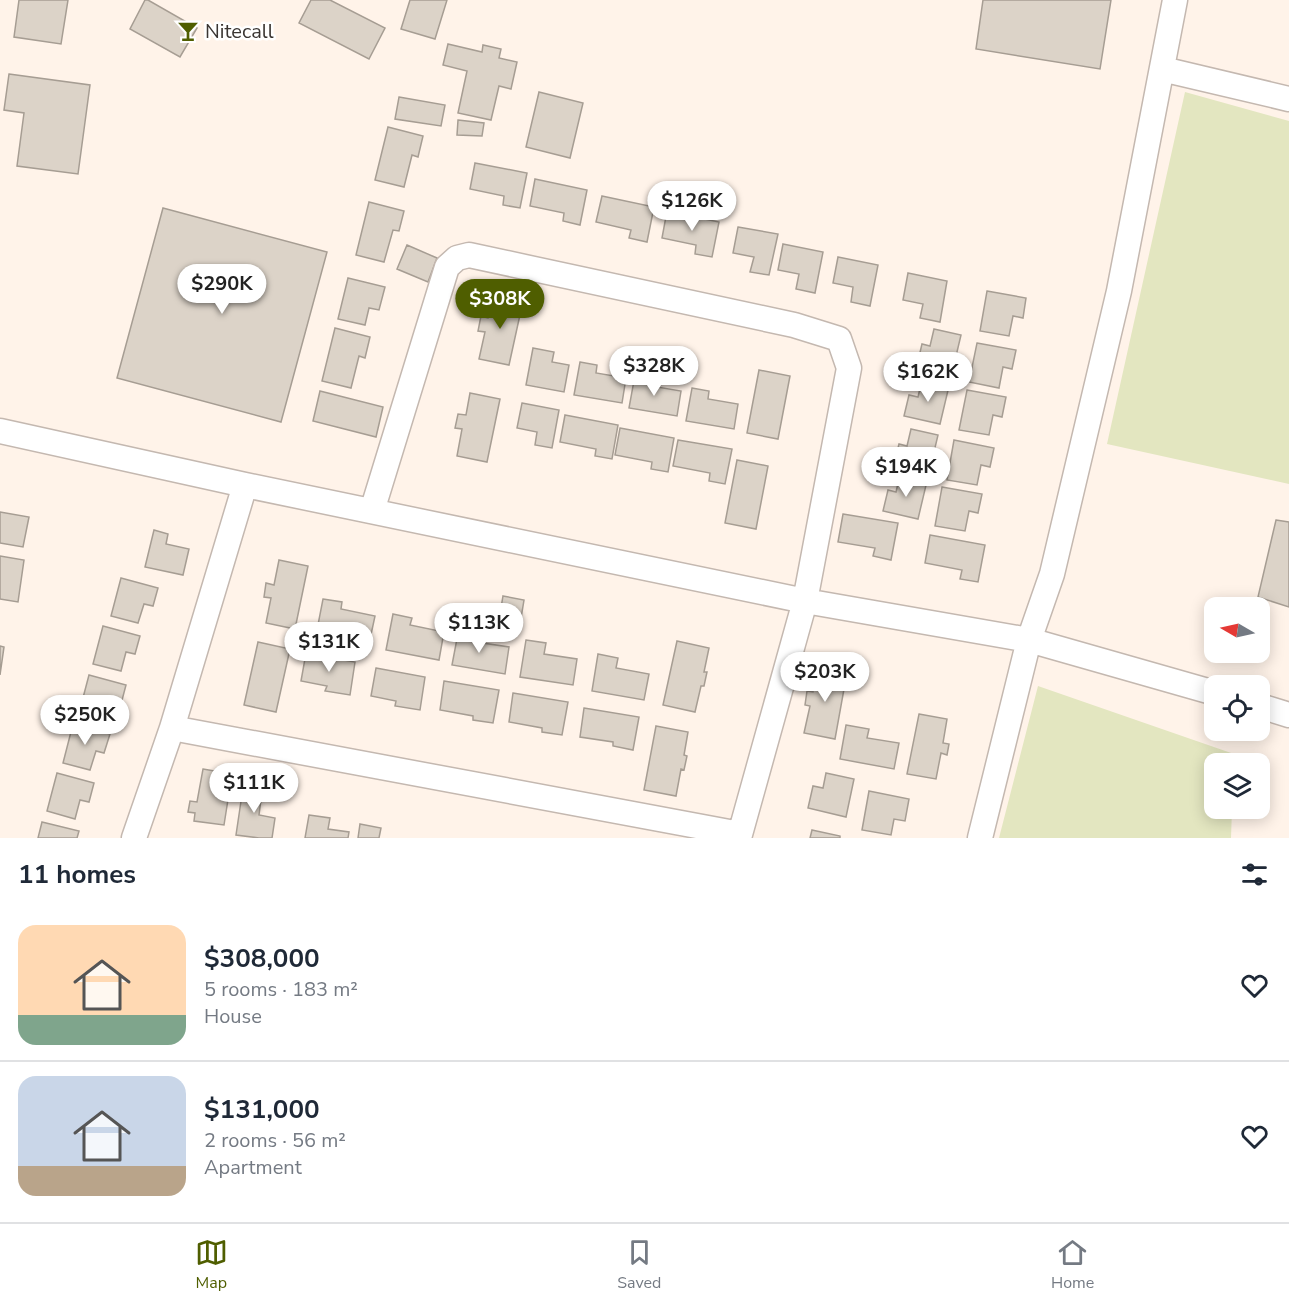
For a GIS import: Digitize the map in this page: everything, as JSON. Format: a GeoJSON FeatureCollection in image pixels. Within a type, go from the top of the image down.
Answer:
{"type":"FeatureCollection","features":[{"type":"Feature","properties":{"kind":"street"},"geometry":{"type":"LineString","coordinates":[[980,838],[1029,640],[1052,574],[1119,291],[1175,0]]}},
{"type":"Feature","properties":{"kind":"street"},"geometry":{"type":"LineString","coordinates":[[1162,69],[1289,99]]}},
{"type":"Feature","properties":{"kind":"street"},"geometry":{"type":"LineString","coordinates":[[172,728],[739,836],[805,601],[849,368],[839,339],[794,325],[469,255],[457,258],[447,267],[372,511]]}},
{"type":"Feature","properties":{"kind":"street"},"geometry":{"type":"LineString","coordinates":[[0,431],[245,485],[805,601],[1029,640],[1204,690]]}},
{"type":"Feature","properties":{"kind":"street"},"geometry":{"type":"LineString","coordinates":[[134,838],[172,728],[245,485]]}},
{"type":"Feature","properties":{"kind":"street"},"geometry":{"type":"LineString","coordinates":[[1270,709],[1289,715]]}},
{"type":"Feature","properties":{"kind":"green space"},"geometry":{"type":"Polygon","coordinates":[[[1185,92],[1289,121],[1289,484],[1107,444],[1185,92]]]}},
{"type":"Feature","properties":{"kind":"green space"},"geometry":{"type":"Polygon","coordinates":[[[1038,686],[1231,753],[1204,753],[1204,819],[1232,819],[1231,838],[999,838],[1038,686]]]}},
{"type":"Feature","properties":{"kind":"building"},"geometry":{"type":"Polygon","coordinates":[[[19,0],[68,0],[61,44],[14,37],[19,0]]]}},
{"type":"Feature","properties":{"kind":"building"},"geometry":{"type":"Polygon","coordinates":[[[145,0],[197,28],[180,57],[130,29],[145,0]]]}},
{"type":"Feature","properties":{"kind":"building"},"geometry":{"type":"Polygon","coordinates":[[[311,0],[330,0],[385,28],[369,59],[299,23],[311,0]]]}},
{"type":"Feature","properties":{"kind":"building"},"geometry":{"type":"Polygon","coordinates":[[[410,0],[447,0],[435,39],[401,29],[410,0]]]}},
{"type":"Feature","properties":{"kind":"building"},"geometry":{"type":"Polygon","coordinates":[[[983,0],[1111,0],[1100,69],[976,49],[983,0]]]}},
{"type":"Feature","properties":{"kind":"building"},"geometry":{"type":"Polygon","coordinates":[[[448,44],[482,52],[483,45],[501,49],[499,58],[517,62],[511,89],[499,86],[491,120],[458,113],[467,71],[443,65],[448,44]]]}},
{"type":"Feature","properties":{"kind":"building"},"geometry":{"type":"Polygon","coordinates":[[[9,74],[90,85],[78,174],[17,166],[24,113],[4,110],[9,74]]]}},
{"type":"Feature","properties":{"kind":"building"},"geometry":{"type":"Polygon","coordinates":[[[539,92],[583,103],[570,158],[526,147],[539,92]]]}},
{"type":"Feature","properties":{"kind":"building"},"geometry":{"type":"Polygon","coordinates":[[[399,97],[445,105],[441,126],[395,119],[399,97]]]}},
{"type":"Feature","properties":{"kind":"building"},"geometry":{"type":"Polygon","coordinates":[[[458,120],[484,123],[482,136],[457,135],[458,120]]]}},
{"type":"Feature","properties":{"kind":"building"},"geometry":{"type":"Polygon","coordinates":[[[388,127],[423,136],[418,157],[412,155],[404,187],[375,180],[388,127]]]}},
{"type":"Feature","properties":{"kind":"building"},"geometry":{"type":"Polygon","coordinates":[[[475,163],[527,173],[520,208],[503,205],[504,196],[470,189],[475,163]]]}},
{"type":"Feature","properties":{"kind":"building"},"geometry":{"type":"Polygon","coordinates":[[[535,179],[587,190],[580,225],[563,221],[564,213],[530,206],[535,179]]]}},
{"type":"Feature","properties":{"kind":"building"},"geometry":{"type":"Polygon","coordinates":[[[602,196],[654,207],[647,242],[629,238],[631,230],[596,222],[602,196]]]}},
{"type":"Feature","properties":{"kind":"building"},"geometry":{"type":"Polygon","coordinates":[[[369,202],[404,211],[399,231],[393,230],[384,262],[356,255],[369,202]]]}},
{"type":"Feature","properties":{"kind":"building"},"geometry":{"type":"Polygon","coordinates":[[[163,208],[327,252],[281,422],[117,378],[163,208]]]}},
{"type":"Feature","properties":{"kind":"building"},"geometry":{"type":"Polygon","coordinates":[[[667,211],[719,222],[712,257],[695,254],[696,245],[662,238],[667,211]]]}},
{"type":"Feature","properties":{"kind":"building"},"geometry":{"type":"Polygon","coordinates":[[[738,227],[778,234],[769,275],[750,272],[754,257],[733,253],[738,227]]]}},
{"type":"Feature","properties":{"kind":"building"},"geometry":{"type":"Polygon","coordinates":[[[783,244],[823,252],[815,293],[796,289],[799,274],[778,270],[783,244]]]}},
{"type":"Feature","properties":{"kind":"building"},"geometry":{"type":"Polygon","coordinates":[[[407,245],[437,258],[428,282],[397,269],[407,245]]]}},
{"type":"Feature","properties":{"kind":"building"},"geometry":{"type":"Polygon","coordinates":[[[838,257],[878,265],[870,306],[851,302],[853,287],[833,283],[838,257]]]}},
{"type":"Feature","properties":{"kind":"building"},"geometry":{"type":"Polygon","coordinates":[[[908,273],[947,281],[940,322],[920,318],[923,304],[903,300],[908,273]]]}},
{"type":"Feature","properties":{"kind":"building"},"geometry":{"type":"Polygon","coordinates":[[[348,278],[385,287],[379,310],[369,308],[365,325],[338,319],[348,278]]]}},
{"type":"Feature","properties":{"kind":"building"},"geometry":{"type":"Polygon","coordinates":[[[987,291],[1026,298],[1023,318],[1013,316],[1009,336],[980,331],[987,291]]]}},
{"type":"Feature","properties":{"kind":"building"},"geometry":{"type":"Polygon","coordinates":[[[493,295],[523,301],[509,365],[479,359],[485,332],[478,331],[481,316],[488,318],[493,295]]]}},
{"type":"Feature","properties":{"kind":"building"},"geometry":{"type":"Polygon","coordinates":[[[335,328],[370,337],[365,358],[359,356],[351,388],[322,381],[335,328]]]}},
{"type":"Feature","properties":{"kind":"building"},"geometry":{"type":"Polygon","coordinates":[[[934,329],[961,335],[952,373],[917,365],[922,344],[930,346],[934,329]]]}},
{"type":"Feature","properties":{"kind":"building"},"geometry":{"type":"Polygon","coordinates":[[[977,343],[1016,350],[1012,369],[1003,367],[999,388],[969,382],[977,343]]]}},
{"type":"Feature","properties":{"kind":"building"},"geometry":{"type":"Polygon","coordinates":[[[533,348],[554,352],[552,362],[569,365],[564,392],[526,385],[533,348]]]}},
{"type":"Feature","properties":{"kind":"building"},"geometry":{"type":"Polygon","coordinates":[[[580,362],[597,365],[596,373],[626,378],[622,403],[574,395],[580,362]]]}},
{"type":"Feature","properties":{"kind":"building"},"geometry":{"type":"Polygon","coordinates":[[[759,370],[790,376],[778,439],[747,433],[759,370]]]}},
{"type":"Feature","properties":{"kind":"building"},"geometry":{"type":"Polygon","coordinates":[[[635,375],[653,378],[651,386],[681,391],[677,416],[629,408],[635,375]]]}},
{"type":"Feature","properties":{"kind":"building"},"geometry":{"type":"Polygon","coordinates":[[[922,380],[949,386],[940,424],[904,416],[909,395],[918,397],[922,380]]]}},
{"type":"Feature","properties":{"kind":"building"},"geometry":{"type":"Polygon","coordinates":[[[692,388],[709,391],[708,399],[738,404],[734,429],[686,421],[692,388]]]}},
{"type":"Feature","properties":{"kind":"building"},"geometry":{"type":"Polygon","coordinates":[[[967,390],[1006,397],[1002,417],[993,415],[989,435],[959,430],[967,390]]]}},
{"type":"Feature","properties":{"kind":"building"},"geometry":{"type":"Polygon","coordinates":[[[320,391],[383,407],[376,437],[313,421],[320,391]]]}},
{"type":"Feature","properties":{"kind":"building"},"geometry":{"type":"Polygon","coordinates":[[[470,393],[500,399],[487,462],[457,456],[462,429],[455,428],[458,414],[466,415],[470,393]]]}},
{"type":"Feature","properties":{"kind":"building"},"geometry":{"type":"Polygon","coordinates":[[[522,403],[559,410],[552,448],[535,445],[537,432],[517,428],[522,403]]]}},
{"type":"Feature","properties":{"kind":"building"},"geometry":{"type":"Polygon","coordinates":[[[565,415],[618,425],[612,459],[595,456],[596,449],[560,442],[565,415]]]}},
{"type":"Feature","properties":{"kind":"building"},"geometry":{"type":"Polygon","coordinates":[[[620,428],[674,438],[668,472],[651,469],[652,462],[615,455],[620,428]]]}},
{"type":"Feature","properties":{"kind":"building"},"geometry":{"type":"Polygon","coordinates":[[[911,429],[938,435],[929,473],[894,464],[899,444],[907,446],[911,429]]]}},
{"type":"Feature","properties":{"kind":"building"},"geometry":{"type":"Polygon","coordinates":[[[678,440],[732,449],[725,484],[709,481],[710,473],[673,466],[678,440]]]}},
{"type":"Feature","properties":{"kind":"building"},"geometry":{"type":"Polygon","coordinates":[[[954,440],[994,448],[990,467],[981,465],[977,485],[947,480],[954,440]]]}},
{"type":"Feature","properties":{"kind":"building"},"geometry":{"type":"Polygon","coordinates":[[[737,460],[768,466],[756,529],[725,523],[737,460]]]}},
{"type":"Feature","properties":{"kind":"building"},"geometry":{"type":"Polygon","coordinates":[[[900,475],[927,481],[918,519],[883,511],[888,490],[896,492],[900,475]]]}},
{"type":"Feature","properties":{"kind":"building"},"geometry":{"type":"Polygon","coordinates":[[[942,487],[982,494],[978,513],[969,511],[965,531],[935,526],[942,487]]]}},
{"type":"Feature","properties":{"kind":"building"},"geometry":{"type":"Polygon","coordinates":[[[0,512],[29,517],[23,547],[0,543],[0,512]]]}},
{"type":"Feature","properties":{"kind":"building"},"geometry":{"type":"Polygon","coordinates":[[[843,514],[898,523],[891,560],[873,556],[875,548],[838,542],[843,514]]]}},
{"type":"Feature","properties":{"kind":"building"},"geometry":{"type":"Polygon","coordinates":[[[1276,520],[1289,522],[1289,607],[1270,601],[1270,597],[1258,597],[1276,520]]]}},
{"type":"Feature","properties":{"kind":"building"},"geometry":{"type":"Polygon","coordinates":[[[154,530],[168,534],[166,544],[189,549],[183,575],[145,567],[154,530]]]}},
{"type":"Feature","properties":{"kind":"building"},"geometry":{"type":"Polygon","coordinates":[[[930,535],[985,545],[978,582],[960,579],[962,570],[925,563],[930,535]]]}},
{"type":"Feature","properties":{"kind":"building"},"geometry":{"type":"Polygon","coordinates":[[[0,556],[24,560],[18,602],[0,599],[0,556]]]}},
{"type":"Feature","properties":{"kind":"building"},"geometry":{"type":"Polygon","coordinates":[[[279,560],[308,566],[295,629],[266,623],[271,598],[264,597],[266,583],[274,585],[279,560]]]}},
{"type":"Feature","properties":{"kind":"building"},"geometry":{"type":"Polygon","coordinates":[[[121,578],[158,588],[153,606],[144,604],[138,623],[111,616],[121,578]]]}},
{"type":"Feature","properties":{"kind":"building"},"geometry":{"type":"Polygon","coordinates":[[[503,596],[524,600],[520,624],[499,620],[503,596]]]}},
{"type":"Feature","properties":{"kind":"building"},"geometry":{"type":"Polygon","coordinates":[[[323,599],[342,602],[341,609],[375,616],[369,644],[316,635],[323,599]]]}},
{"type":"Feature","properties":{"kind":"building"},"geometry":{"type":"Polygon","coordinates":[[[393,614],[412,618],[410,625],[444,632],[439,660],[386,650],[393,614]]]}},
{"type":"Feature","properties":{"kind":"building"},"geometry":{"type":"Polygon","coordinates":[[[103,626],[140,636],[135,654],[126,652],[121,671],[93,664],[103,626]]]}},
{"type":"Feature","properties":{"kind":"building"},"geometry":{"type":"Polygon","coordinates":[[[459,628],[478,631],[476,642],[509,647],[505,674],[452,665],[459,628]]]}},
{"type":"Feature","properties":{"kind":"building"},"geometry":{"type":"Polygon","coordinates":[[[526,640],[546,643],[544,654],[577,659],[573,685],[520,677],[526,640]]]}},
{"type":"Feature","properties":{"kind":"building"},"geometry":{"type":"Polygon","coordinates":[[[677,641],[709,648],[704,672],[707,672],[704,686],[701,686],[695,712],[663,705],[677,641]]]}},
{"type":"Feature","properties":{"kind":"building"},"geometry":{"type":"Polygon","coordinates":[[[258,642],[290,649],[276,712],[244,705],[258,642]]]}},
{"type":"Feature","properties":{"kind":"building"},"geometry":{"type":"Polygon","coordinates":[[[0,646],[4,647],[0,675],[0,646]]]}},
{"type":"Feature","properties":{"kind":"building"},"geometry":{"type":"Polygon","coordinates":[[[306,653],[355,662],[350,695],[325,691],[327,686],[301,681],[306,653]]]}},
{"type":"Feature","properties":{"kind":"building"},"geometry":{"type":"Polygon","coordinates":[[[598,654],[618,658],[616,668],[649,674],[644,700],[592,691],[598,654]]]}},
{"type":"Feature","properties":{"kind":"building"},"geometry":{"type":"Polygon","coordinates":[[[826,665],[840,667],[838,676],[846,678],[835,739],[804,733],[810,706],[805,705],[807,691],[813,692],[816,672],[824,673],[826,665]]]}},
{"type":"Feature","properties":{"kind":"building"},"geometry":{"type":"Polygon","coordinates":[[[376,668],[425,677],[420,710],[395,706],[396,701],[371,696],[376,668]]]}},
{"type":"Feature","properties":{"kind":"building"},"geometry":{"type":"Polygon","coordinates":[[[89,675],[126,685],[121,704],[112,701],[107,721],[79,713],[89,675]]]}},
{"type":"Feature","properties":{"kind":"building"},"geometry":{"type":"Polygon","coordinates":[[[444,681],[499,690],[493,723],[473,720],[473,716],[440,710],[444,681]]]}},
{"type":"Feature","properties":{"kind":"building"},"geometry":{"type":"Polygon","coordinates":[[[513,693],[568,702],[562,735],[542,732],[542,728],[509,722],[513,693]]]}},
{"type":"Feature","properties":{"kind":"building"},"geometry":{"type":"Polygon","coordinates":[[[584,708],[639,717],[633,750],[613,746],[613,742],[580,737],[584,708]]]}},
{"type":"Feature","properties":{"kind":"building"},"geometry":{"type":"Polygon","coordinates":[[[919,714],[947,719],[943,743],[949,744],[947,755],[941,753],[936,779],[907,774],[919,714]]]}},
{"type":"Feature","properties":{"kind":"building"},"geometry":{"type":"Polygon","coordinates":[[[73,724],[110,734],[104,753],[96,751],[90,770],[63,763],[73,724]]]}},
{"type":"Feature","properties":{"kind":"building"},"geometry":{"type":"Polygon","coordinates":[[[846,725],[869,729],[867,738],[899,743],[894,769],[840,759],[846,725]]]}},
{"type":"Feature","properties":{"kind":"building"},"geometry":{"type":"Polygon","coordinates":[[[656,726],[688,732],[684,755],[687,756],[684,770],[681,769],[676,796],[644,790],[656,726]]]}},
{"type":"Feature","properties":{"kind":"building"},"geometry":{"type":"Polygon","coordinates":[[[203,769],[232,774],[224,825],[194,821],[195,813],[188,812],[190,801],[197,802],[203,769]]]}},
{"type":"Feature","properties":{"kind":"building"},"geometry":{"type":"Polygon","coordinates":[[[57,773],[94,783],[89,802],[80,800],[75,819],[47,811],[57,773]]]}},
{"type":"Feature","properties":{"kind":"building"},"geometry":{"type":"Polygon","coordinates":[[[826,773],[854,779],[846,817],[808,808],[813,786],[823,788],[826,773]]]}},
{"type":"Feature","properties":{"kind":"building"},"geometry":{"type":"Polygon","coordinates":[[[244,781],[263,784],[259,815],[275,818],[272,838],[236,835],[244,781]]]}},
{"type":"Feature","properties":{"kind":"building"},"geometry":{"type":"Polygon","coordinates":[[[869,791],[909,799],[905,821],[894,819],[891,835],[862,830],[869,791]]]}},
{"type":"Feature","properties":{"kind":"building"},"geometry":{"type":"Polygon","coordinates":[[[309,815],[330,818],[328,829],[349,832],[348,838],[305,838],[309,815]]]}},
{"type":"Feature","properties":{"kind":"building"},"geometry":{"type":"Polygon","coordinates":[[[42,822],[79,831],[77,838],[38,838],[42,822]]]}},
{"type":"Feature","properties":{"kind":"building"},"geometry":{"type":"Polygon","coordinates":[[[360,824],[381,828],[379,838],[358,838],[360,824]]]}},
{"type":"Feature","properties":{"kind":"building"},"geometry":{"type":"Polygon","coordinates":[[[812,830],[840,836],[840,838],[810,838],[812,830]]]}},
{"type":"Feature","properties":{"kind":"place","name":"Nitecall"},"geometry":{"type":"Point","coordinates":[188,31]}}]}
